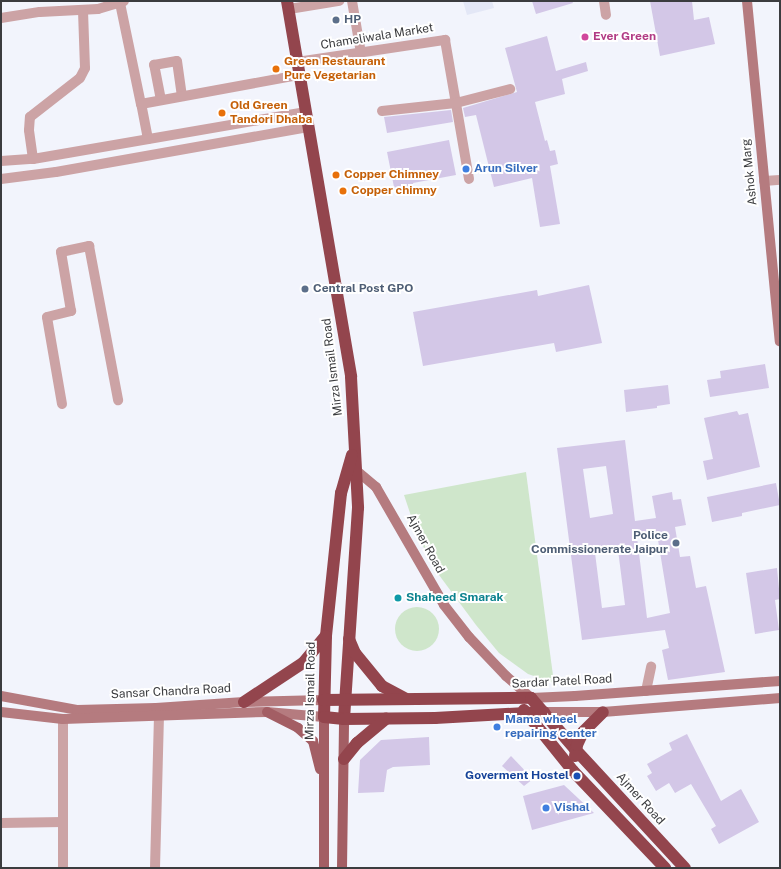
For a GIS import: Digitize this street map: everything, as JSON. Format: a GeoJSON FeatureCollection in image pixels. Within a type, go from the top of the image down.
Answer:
{"type":"FeatureCollection","features":[{"type":"Feature","properties":{"kind":"highway","name":"Mirza Ismail Road"},"geometry":{"type":"LineString","coordinates":[[288,5],[348,354],[355,446],[353,467],[358,508],[344,700],[344,719]]}},
{"type":"Feature","properties":{"kind":"highway","name":"Mirza Ismail Road"},"geometry":{"type":"LineString","coordinates":[[324,717],[323,700],[326,636],[341,493],[353,467]]}},
{"type":"Feature","properties":{"kind":"highway"},"geometry":{"type":"LineString","coordinates":[[244,702],[303,663],[326,636]]}},
{"type":"Feature","properties":{"kind":"highway"},"geometry":{"type":"LineString","coordinates":[[349,638],[355,653],[382,686],[407,699]]}},
{"type":"Feature","properties":{"kind":"highway","name":"Sardar Patel Road"},"geometry":{"type":"LineString","coordinates":[[344,700],[531,698]]}},
{"type":"Feature","properties":{"kind":"highway","name":"Ajmer Road"},"geometry":{"type":"LineString","coordinates":[[531,698],[575,749],[685,868]]}},
{"type":"Feature","properties":{"kind":"highway"},"geometry":{"type":"LineString","coordinates":[[517,699],[527,714],[573,771],[665,868]]}},
{"type":"Feature","properties":{"kind":"highway","name":"Sansar Chandra Road"},"geometry":{"type":"LineString","coordinates":[[323,700],[344,700]]}},
{"type":"Feature","properties":{"kind":"highway"},"geometry":{"type":"LineString","coordinates":[[344,719],[527,714],[544,712]]}},
{"type":"Feature","properties":{"kind":"highway"},"geometry":{"type":"LineString","coordinates":[[573,771],[575,749],[586,727],[603,712]]}},
{"type":"Feature","properties":{"kind":"highway","name":"Sansar Chandra Road"},"geometry":{"type":"LineString","coordinates":[[324,717],[344,719]]}},
{"type":"Feature","properties":{"kind":"highway"},"geometry":{"type":"LineString","coordinates":[[344,759],[357,743],[386,718]]}},
{"type":"Feature","properties":{"kind":"main road"},"geometry":{"type":"LineString","coordinates":[[267,712],[298,728],[313,741],[324,785]]}},
{"type":"Feature","properties":{"kind":"main road","name":"Mirza Ismail Road"},"geometry":{"type":"LineString","coordinates":[[324,717],[324,868]]}},
{"type":"Feature","properties":{"kind":"main road"},"geometry":{"type":"LineString","coordinates":[[342,868],[344,719]]}},
{"type":"Feature","properties":{"kind":"street"},"geometry":{"type":"LineString","coordinates":[[288,5],[340,1]]}},
{"type":"Feature","properties":{"kind":"street"},"geometry":{"type":"LineString","coordinates":[[352,1],[361,53]]}},
{"type":"Feature","properties":{"kind":"street"},"geometry":{"type":"LineString","coordinates":[[604,1],[606,15]]}},
{"type":"Feature","properties":{"kind":"street","name":"Ashok Marg"},"geometry":{"type":"LineString","coordinates":[[747,1],[780,341]]}},
{"type":"Feature","properties":{"kind":"street"},"geometry":{"type":"LineString","coordinates":[[1,18],[40,12],[83,11],[122,2],[148,139]]}},
{"type":"Feature","properties":{"kind":"street"},"geometry":{"type":"LineString","coordinates":[[32,159],[29,130],[30,118],[80,78],[85,68],[83,11]]}},
{"type":"Feature","properties":{"kind":"street","name":"Chameliwala Market"},"geometry":{"type":"LineString","coordinates":[[297,62],[445,40],[469,179]]}},
{"type":"Feature","properties":{"kind":"street"},"geometry":{"type":"LineString","coordinates":[[161,100],[154,65],[177,61],[182,96]]}},
{"type":"Feature","properties":{"kind":"street"},"geometry":{"type":"LineString","coordinates":[[141,104],[299,75]]}},
{"type":"Feature","properties":{"kind":"street"},"geometry":{"type":"LineString","coordinates":[[382,111],[456,103],[510,89]]}},
{"type":"Feature","properties":{"kind":"street"},"geometry":{"type":"LineString","coordinates":[[1,162],[32,159],[306,112]]}},
{"type":"Feature","properties":{"kind":"street"},"geometry":{"type":"LineString","coordinates":[[1,179],[56,172],[308,127]]}},
{"type":"Feature","properties":{"kind":"street"},"geometry":{"type":"LineString","coordinates":[[764,182],[780,180]]}},
{"type":"Feature","properties":{"kind":"street"},"geometry":{"type":"LineString","coordinates":[[62,404],[47,317],[71,311],[61,252],[89,246],[118,400]]}},
{"type":"Feature","properties":{"kind":"street","name":"Ajmer Road"},"geometry":{"type":"LineString","coordinates":[[353,467],[376,486],[444,605],[469,637],[506,676],[531,698]]}},
{"type":"Feature","properties":{"kind":"street"},"geometry":{"type":"LineString","coordinates":[[646,691],[651,667]]}},
{"type":"Feature","properties":{"kind":"street","name":"Ajmer Road"},"geometry":{"type":"LineString","coordinates":[[506,676],[517,699]]}},
{"type":"Feature","properties":{"kind":"street","name":"Sardar Patel Road"},"geometry":{"type":"LineString","coordinates":[[531,698],[780,681]]}},
{"type":"Feature","properties":{"kind":"street","name":"Sansar Chandra Road"},"geometry":{"type":"LineString","coordinates":[[1,696],[77,710],[156,708],[244,702],[323,700]]}},
{"type":"Feature","properties":{"kind":"street"},"geometry":{"type":"LineString","coordinates":[[544,712],[603,712],[780,698]]}},
{"type":"Feature","properties":{"kind":"street","name":"Sansar Chandra Road"},"geometry":{"type":"LineString","coordinates":[[1,712],[63,719],[159,717],[267,712],[324,717]]}},
{"type":"Feature","properties":{"kind":"street"},"geometry":{"type":"LineString","coordinates":[[156,868],[159,717]]}},
{"type":"Feature","properties":{"kind":"street"},"geometry":{"type":"LineString","coordinates":[[63,719],[63,868]]}},
{"type":"Feature","properties":{"kind":"street"},"geometry":{"type":"LineString","coordinates":[[1,823],[63,822]]}},
{"type":"Feature","properties":{"kind":"shaded area"},"geometry":{"type":"Polygon","coordinates":[[[463,1],[492,1],[494,8],[467,15],[463,1]]]}},
{"type":"Feature","properties":{"kind":"green space"},"geometry":{"type":"Polygon","coordinates":[[[526,472],[554,683],[528,674],[499,653],[476,625],[439,575],[418,537],[404,495],[526,472]]]}},
{"type":"Feature","properties":{"kind":"green space"},"geometry":{"type":"Polygon","coordinates":[[[413,607],[421,607],[433,613],[439,625],[439,633],[433,645],[421,651],[413,651],[401,645],[395,633],[395,625],[401,613],[413,607]]]}},
{"type":"Feature","properties":{"kind":"building"},"geometry":{"type":"Polygon","coordinates":[[[532,1],[572,1],[573,3],[536,14],[532,1]]]}},
{"type":"Feature","properties":{"kind":"building"},"geometry":{"type":"Polygon","coordinates":[[[650,1],[692,1],[694,20],[709,17],[715,44],[660,56],[650,1]]]}},
{"type":"Feature","properties":{"kind":"building"},"geometry":{"type":"Polygon","coordinates":[[[547,36],[556,71],[586,62],[588,71],[562,79],[565,94],[535,102],[545,141],[547,140],[550,151],[555,150],[558,164],[550,166],[560,224],[540,227],[532,178],[494,187],[476,115],[465,117],[463,108],[517,92],[505,48],[547,36]]]}},
{"type":"Feature","properties":{"kind":"building"},"geometry":{"type":"Polygon","coordinates":[[[451,110],[453,122],[387,133],[384,117],[451,110]]]}},
{"type":"Feature","properties":{"kind":"building"},"geometry":{"type":"Polygon","coordinates":[[[449,140],[456,175],[413,183],[414,188],[395,192],[387,152],[449,140]]]}},
{"type":"Feature","properties":{"kind":"building"},"geometry":{"type":"Polygon","coordinates":[[[589,285],[602,343],[556,352],[554,343],[423,366],[413,312],[537,290],[538,296],[589,285]]]}},
{"type":"Feature","properties":{"kind":"building"},"geometry":{"type":"Polygon","coordinates":[[[765,364],[769,388],[710,397],[707,380],[721,378],[720,371],[765,364]]]}},
{"type":"Feature","properties":{"kind":"building"},"geometry":{"type":"Polygon","coordinates":[[[668,385],[670,404],[657,406],[657,408],[626,412],[624,390],[668,385]]]}},
{"type":"Feature","properties":{"kind":"building"},"geometry":{"type":"Polygon","coordinates":[[[737,411],[739,415],[748,413],[760,467],[707,480],[703,461],[713,459],[704,418],[737,411]]]}},
{"type":"Feature","properties":{"kind":"building"},"geometry":{"type":"Polygon","coordinates":[[[625,440],[635,521],[656,518],[652,496],[672,492],[673,500],[681,499],[686,525],[675,527],[680,557],[690,556],[696,588],[706,586],[725,672],[668,680],[662,650],[669,648],[665,630],[582,640],[557,448],[625,440]],[[606,466],[583,469],[590,518],[613,514],[606,466]],[[657,534],[637,537],[647,618],[670,613],[657,534]],[[618,550],[595,553],[602,608],[625,605],[618,550]]]}},
{"type":"Feature","properties":{"kind":"building"},"geometry":{"type":"Polygon","coordinates":[[[776,483],[780,505],[742,513],[742,516],[712,522],[707,497],[776,483]]]}},
{"type":"Feature","properties":{"kind":"building"},"geometry":{"type":"Polygon","coordinates":[[[777,568],[780,599],[775,600],[779,630],[755,634],[746,573],[777,568]]]}},
{"type":"Feature","properties":{"kind":"building"},"geometry":{"type":"Polygon","coordinates":[[[687,734],[721,801],[741,789],[759,822],[719,844],[711,829],[716,826],[691,784],[675,793],[669,783],[656,791],[647,776],[652,773],[647,764],[672,750],[669,743],[687,734]]]}},
{"type":"Feature","properties":{"kind":"building"},"geometry":{"type":"Polygon","coordinates":[[[429,737],[430,765],[393,767],[387,770],[384,792],[358,793],[360,760],[381,740],[429,737]]]}},
{"type":"Feature","properties":{"kind":"building"},"geometry":{"type":"Polygon","coordinates":[[[511,756],[533,779],[524,786],[502,766],[511,756]]]}},
{"type":"Feature","properties":{"kind":"building"},"geometry":{"type":"Polygon","coordinates":[[[564,785],[594,813],[532,830],[523,796],[564,785]]]}},
{"type":"Feature","properties":{"kind":"place","name":"HP"},"geometry":{"type":"Point","coordinates":[336,20]}},
{"type":"Feature","properties":{"kind":"place","name":"Ever Green"},"geometry":{"type":"Point","coordinates":[585,37]}},
{"type":"Feature","properties":{"kind":"place","name":"Green Restaurant Pure Vegetarian"},"geometry":{"type":"Point","coordinates":[276,69]}},
{"type":"Feature","properties":{"kind":"place","name":"Old Green Tandori Dhaba"},"geometry":{"type":"Point","coordinates":[222,113]}},
{"type":"Feature","properties":{"kind":"place","name":"Arun Silver"},"geometry":{"type":"Point","coordinates":[466,169]}},
{"type":"Feature","properties":{"kind":"place","name":"Copper Chimney"},"geometry":{"type":"Point","coordinates":[336,175]}},
{"type":"Feature","properties":{"kind":"place","name":"Copper chimny"},"geometry":{"type":"Point","coordinates":[343,191]}},
{"type":"Feature","properties":{"kind":"place","name":"Central Post GPO"},"geometry":{"type":"Point","coordinates":[305,289]}},
{"type":"Feature","properties":{"kind":"place","name":"Police Commissionerate Jaipur"},"geometry":{"type":"Point","coordinates":[676,543]}},
{"type":"Feature","properties":{"kind":"place","name":"Shaheed Smarak"},"geometry":{"type":"Point","coordinates":[398,598]}},
{"type":"Feature","properties":{"kind":"place","name":"Mama wheel repairing center"},"geometry":{"type":"Point","coordinates":[497,727]}},
{"type":"Feature","properties":{"kind":"place","name":"Goverment Hostel"},"geometry":{"type":"Point","coordinates":[577,776]}},
{"type":"Feature","properties":{"kind":"place","name":"Vishal"},"geometry":{"type":"Point","coordinates":[546,808]}}]}
